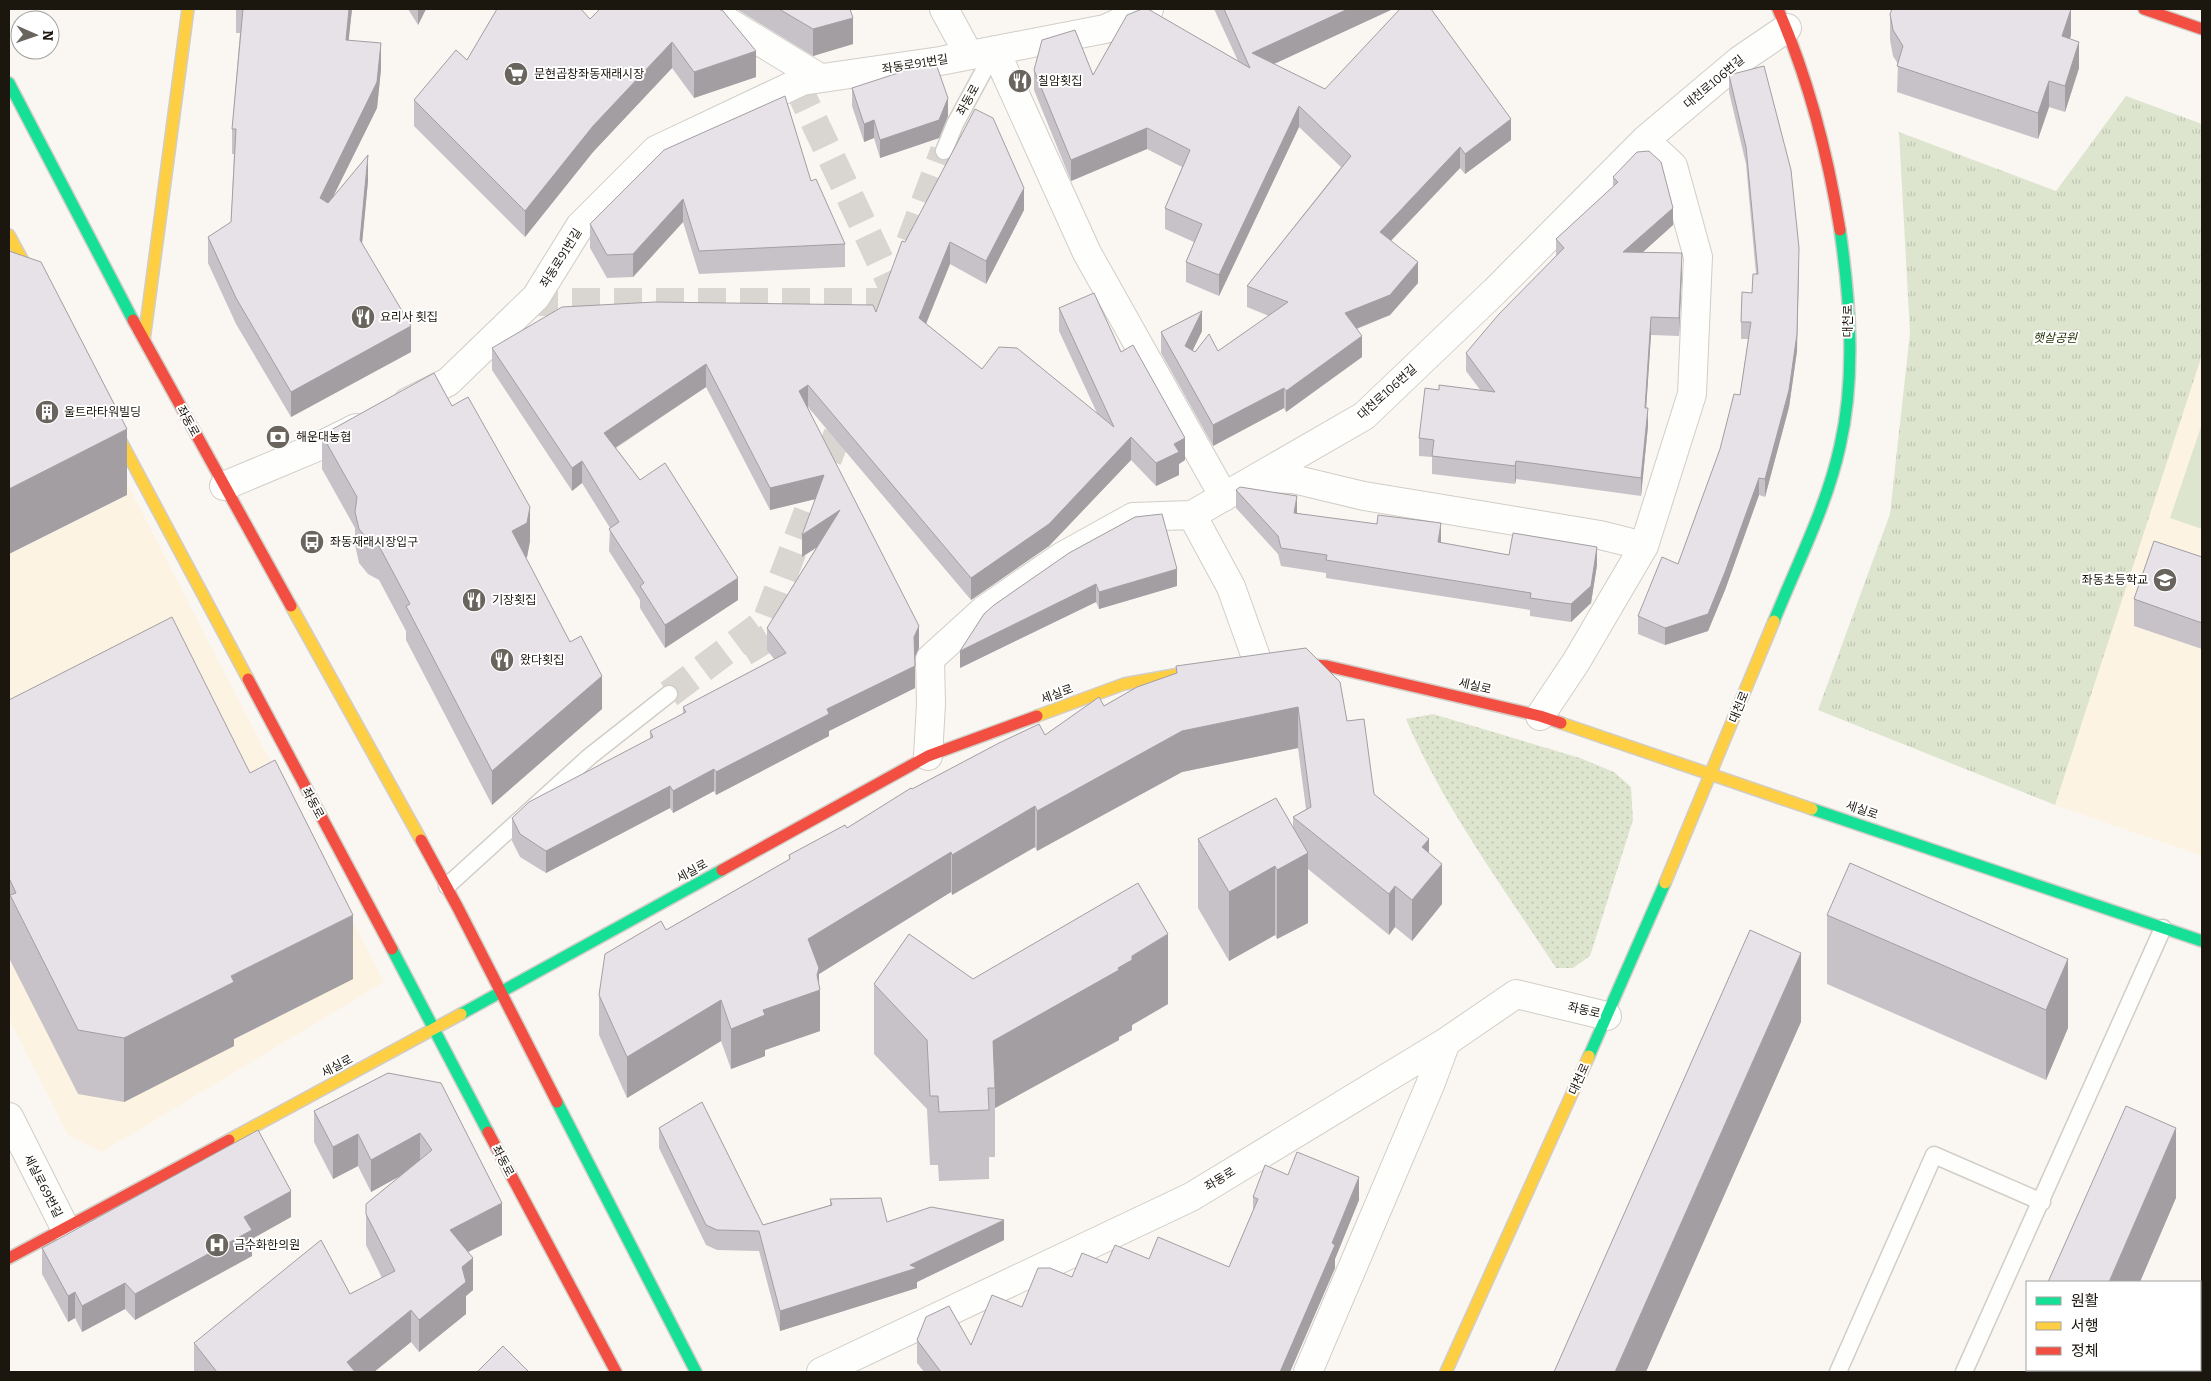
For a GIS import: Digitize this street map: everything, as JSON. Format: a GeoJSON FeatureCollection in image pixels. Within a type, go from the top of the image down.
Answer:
{"type":"FeatureCollection","features":[{"type":"Feature","properties":{"kind":"street"},"geometry":{"type":"LineString","coordinates":[[144,340],[188,9]]}},
{"type":"Feature","properties":{"kind":"street"},"geometry":{"type":"LineString","coordinates":[[712,9],[718,16],[820,78]]}},
{"type":"Feature","properties":{"kind":"street","name":"좌동로91번길"},"geometry":{"type":"LineString","coordinates":[[944,9],[982,52]]}},
{"type":"Feature","properties":{"kind":"street","name":"좌동로91번길"},"geometry":{"type":"LineString","coordinates":[[224,486],[324,444],[448,382],[536,297],[580,226],[656,150],[802,81],[982,52],[1105,29],[1149,9]]}},
{"type":"Feature","properties":{"kind":"street"},"geometry":{"type":"LineString","coordinates":[[2144,9],[2196,27]]}},
{"type":"Feature","properties":{"kind":"street","name":"대천로106번길"},"geometry":{"type":"LineString","coordinates":[[1192,515],[1364,416],[1494,292],[1645,140],[1740,60],[1787,17]]}},
{"type":"Feature","properties":{"kind":"street","name":"대천로"},"geometry":{"type":"LineString","coordinates":[[1446,1372],[1607,1016],[1712,773],[1827,493],[1843,431],[1848,372],[1848,296],[1842,245],[1822,135],[1787,17]]}},
{"type":"Feature","properties":{"kind":"street"},"geometry":{"type":"LineString","coordinates":[[982,52],[1087,252],[1224,497]]}},
{"type":"Feature","properties":{"kind":"street","name":"좌동로"},"geometry":{"type":"LineString","coordinates":[[9,83],[144,340],[447,886],[696,1372]]}},
{"type":"Feature","properties":{"kind":"street"},"geometry":{"type":"LineString","coordinates":[[1540,716],[1576,662],[1644,546],[1692,394],[1698,257],[1673,166],[1645,140]]}},
{"type":"Feature","properties":{"kind":"street"},"geometry":{"type":"LineString","coordinates":[[9,235],[43,299]]}},
{"type":"Feature","properties":{"kind":"street","name":"좌동로"},"geometry":{"type":"LineString","coordinates":[[102,408],[202,592],[616,1372]]}},
{"type":"Feature","properties":{"kind":"street"},"geometry":{"type":"LineString","coordinates":[[1255,478],[1293,478],[1364,496],[1600,535],[1644,546]]}},
{"type":"Feature","properties":{"kind":"street"},"geometry":{"type":"LineString","coordinates":[[928,756],[931,704],[930,659],[984,610],[1061,557],[1133,517],[1192,515],[1231,587],[1262,661]]}},
{"type":"Feature","properties":{"kind":"street","name":"세실로"},"geometry":{"type":"LineString","coordinates":[[1262,661],[1326,666],[1540,716],[2202,941]]}},
{"type":"Feature","properties":{"kind":"street","name":"세실로"},"geometry":{"type":"LineString","coordinates":[[9,1258],[433,1030],[928,756],[1124,684],[1219,667]]}},
{"type":"Feature","properties":{"kind":"street","name":"좌동로"},"geometry":{"type":"LineString","coordinates":[[821,1372],[1191,1197],[1446,1042],[1516,994],[1607,1016]]}},
{"type":"Feature","properties":{"kind":"street"},"geometry":{"type":"LineString","coordinates":[[1308,1372],[1430,1086],[1446,1042]]}},
{"type":"Feature","properties":{"kind":"street","name":"세실로69번길"},"geometry":{"type":"LineString","coordinates":[[9,1117],[64,1228]]}},
{"type":"Feature","properties":{"kind":"lane"},"geometry":{"type":"LineString","coordinates":[[2194,9],[2196,27]]}},
{"type":"Feature","properties":{"kind":"lane","name":"좌동로"},"geometry":{"type":"LineString","coordinates":[[944,150],[982,52]]}},
{"type":"Feature","properties":{"kind":"lane"},"geometry":{"type":"LineString","coordinates":[[447,886],[589,757],[669,694]]}},
{"type":"Feature","properties":{"kind":"lane"},"geometry":{"type":"LineString","coordinates":[[1964,1372],[2042,1202],[2163,928]]}},
{"type":"Feature","properties":{"kind":"lane"},"geometry":{"type":"LineString","coordinates":[[1838,1372],[1934,1155],[2042,1202]]}},
{"type":"Feature","properties":{"kind":"shaded area"},"geometry":{"type":"Polygon","coordinates":[[[9,313],[46,326],[384,982],[102,1152],[68,1135],[9,1019],[9,313]]]}},
{"type":"Feature","properties":{"kind":"shaded area","name":"좌동초등학교"},"geometry":{"type":"Polygon","coordinates":[[[2202,355],[2202,856],[2055,805],[2202,355]]]}},
{"type":"Feature","properties":{"kind":"green space","name":"햇살공원"},"geometry":{"type":"Polygon","coordinates":[[[2126,96],[2202,124],[2202,355],[2055,805],[1818,710],[1890,514],[1910,333],[1899,132],[2056,191],[2126,96]]]}},
{"type":"Feature","properties":{"kind":"green space"},"geometry":{"type":"Polygon","coordinates":[[[2202,424],[2202,529],[2170,518],[2202,424]]]}},
{"type":"Feature","properties":{"kind":"green space"},"geometry":{"type":"Polygon","coordinates":[[[1433,714],[1580,758],[1614,772],[1631,787],[1633,820],[1590,956],[1573,968],[1556,968],[1475,846],[1438,784],[1406,719],[1433,714]]]}},
{"type":"Feature","properties":{"kind":"building"},"geometry":{"type":"Polygon","coordinates":[[[243,9],[349,9],[346,40],[381,43],[377,82],[320,198],[328,203],[368,155],[360,240],[411,326],[291,392],[236,298],[208,237],[231,222],[236,129],[232,129],[243,9]]]}},
{"type":"Feature","properties":{"kind":"building"},"geometry":{"type":"Polygon","coordinates":[[[497,9],[581,9],[590,19],[600,9],[719,9],[723,11],[756,51],[694,72],[672,42],[593,126],[525,211],[414,100],[456,50],[467,60],[497,9]]]}},
{"type":"Feature","properties":{"kind":"building"},"geometry":{"type":"Polygon","coordinates":[[[779,9],[850,9],[853,18],[813,29],[779,9]]]}},
{"type":"Feature","properties":{"kind":"building"},"geometry":{"type":"Polygon","coordinates":[[[1142,9],[1148,9],[1250,68],[1224,9],[1348,9],[1252,53],[1325,89],[1400,9],[1431,9],[1511,119],[1465,154],[1460,147],[1380,232],[1418,262],[1390,295],[1345,313],[1362,336],[1286,391],[1284,388],[1213,425],[1161,332],[1202,311],[1185,346],[1195,352],[1209,334],[1218,351],[1288,302],[1247,286],[1351,156],[1299,106],[1219,275],[1186,262],[1202,224],[1165,208],[1190,150],[1147,128],[1071,160],[1034,70],[1042,40],[1075,30],[1093,75],[1127,15],[1142,9]]]}},
{"type":"Feature","properties":{"kind":"building"},"geometry":{"type":"Polygon","coordinates":[[[1892,9],[2071,9],[2062,36],[2079,42],[2065,86],[2049,81],[2038,113],[1897,66],[1903,46],[1893,30],[1890,14],[1892,9]]]}},
{"type":"Feature","properties":{"kind":"building"},"geometry":{"type":"Polygon","coordinates":[[[935,61],[948,98],[939,120],[880,140],[874,120],[864,124],[852,88],[935,61]]]}},
{"type":"Feature","properties":{"kind":"building"},"geometry":{"type":"Polygon","coordinates":[[[1764,66],[1791,170],[1799,248],[1797,334],[1789,390],[1765,479],[1759,478],[1708,614],[1665,628],[1638,616],[1662,557],[1678,564],[1720,449],[1734,394],[1740,395],[1751,322],[1741,322],[1742,292],[1752,293],[1753,274],[1758,274],[1746,147],[1729,75],[1764,66]]]}},
{"type":"Feature","properties":{"kind":"building"},"geometry":{"type":"Polygon","coordinates":[[[785,96],[811,181],[816,179],[845,244],[699,251],[683,199],[633,254],[607,255],[590,224],[664,150],[785,96]]]}},
{"type":"Feature","properties":{"kind":"building"},"geometry":{"type":"Polygon","coordinates":[[[975,109],[993,118],[1024,188],[986,261],[950,242],[919,318],[982,369],[999,347],[1017,348],[1114,427],[1059,308],[1094,293],[1121,352],[1133,345],[1185,438],[1174,444],[1179,452],[1156,463],[1131,437],[1049,524],[971,578],[808,385],[799,391],[919,626],[914,637],[915,666],[827,709],[829,714],[716,772],[714,769],[673,791],[670,786],[546,851],[520,834],[512,818],[529,802],[653,737],[650,731],[686,712],[683,707],[786,653],[767,628],[840,510],[802,535],[824,475],[770,488],[706,364],[604,433],[640,480],[665,463],[738,578],[665,625],[640,586],[644,583],[609,529],[619,522],[582,461],[572,468],[492,348],[562,307],[655,302],[873,305],[876,312],[902,241],[905,242],[975,109]]]}},
{"type":"Feature","properties":{"kind":"building"},"geometry":{"type":"Polygon","coordinates":[[[1649,151],[1661,162],[1673,208],[1623,252],[1682,253],[1679,318],[1651,317],[1645,408],[1648,408],[1641,478],[1516,461],[1515,466],[1432,456],[1434,440],[1419,438],[1425,388],[1439,390],[1439,385],[1495,392],[1466,353],[1499,314],[1564,248],[1556,239],[1618,182],[1613,177],[1637,152],[1649,151]]]}},
{"type":"Feature","properties":{"kind":"building"},"geometry":{"type":"Polygon","coordinates":[[[9,251],[41,262],[127,429],[9,489],[9,251]]]}},
{"type":"Feature","properties":{"kind":"building"},"geometry":{"type":"Polygon","coordinates":[[[434,373],[452,406],[468,397],[530,507],[527,523],[512,531],[570,642],[581,636],[602,676],[492,771],[406,606],[410,604],[379,546],[368,540],[359,529],[355,512],[357,497],[322,435],[434,373]]]}},
{"type":"Feature","properties":{"kind":"building"},"geometry":{"type":"Polygon","coordinates":[[[1240,487],[1297,496],[1294,513],[1377,524],[1378,515],[1441,523],[1438,542],[1509,555],[1513,533],[1597,547],[1591,586],[1571,604],[1530,598],[1531,593],[1326,560],[1327,555],[1281,548],[1278,536],[1236,490],[1240,487]]]}},
{"type":"Feature","properties":{"kind":"building"},"geometry":{"type":"Polygon","coordinates":[[[1162,514],[1177,569],[1099,592],[1096,584],[960,651],[984,614],[994,605],[1069,553],[1135,517],[1162,514]]]}},
{"type":"Feature","properties":{"kind":"building"},"geometry":{"type":"Polygon","coordinates":[[[2154,541],[2202,557],[2202,623],[2134,599],[2154,541]]]}},
{"type":"Feature","properties":{"kind":"building"},"geometry":{"type":"Polygon","coordinates":[[[172,617],[250,773],[275,760],[353,915],[231,976],[234,982],[124,1038],[78,1030],[10,895],[16,893],[9,878],[9,700],[172,617]]]}},
{"type":"Feature","properties":{"kind":"building"},"geometry":{"type":"Polygon","coordinates":[[[1306,648],[1340,682],[1347,721],[1364,719],[1374,794],[1429,839],[1422,847],[1442,864],[1412,900],[1395,886],[1389,894],[1293,817],[1311,807],[1298,707],[1182,731],[1037,811],[1035,806],[952,855],[951,852],[808,939],[819,968],[817,975],[820,990],[763,1010],[765,1015],[731,1029],[721,1000],[627,1057],[599,995],[605,954],[661,921],[666,930],[790,859],[789,855],[845,825],[847,828],[911,788],[999,743],[1039,724],[1045,735],[1099,697],[1104,706],[1137,687],[1177,673],[1176,666],[1306,648]]]}},
{"type":"Feature","properties":{"kind":"building"},"geometry":{"type":"Polygon","coordinates":[[[1276,798],[1308,853],[1277,870],[1275,866],[1229,892],[1198,839],[1276,798]]]}},
{"type":"Feature","properties":{"kind":"building"},"geometry":{"type":"Polygon","coordinates":[[[1850,863],[2068,959],[2046,1010],[1827,915],[1850,863]]]}},
{"type":"Feature","properties":{"kind":"building"},"geometry":{"type":"Polygon","coordinates":[[[1138,883],[1168,934],[1132,956],[1132,960],[1118,968],[1119,970],[993,1041],[995,1088],[988,1088],[989,1110],[939,1112],[938,1096],[930,1096],[927,1040],[874,984],[909,934],[973,979],[1138,883]]]}},
{"type":"Feature","properties":{"kind":"building"},"geometry":{"type":"Polygon","coordinates":[[[1750,930],[1801,953],[1615,1372],[1554,1372],[1750,930]]]}},
{"type":"Feature","properties":{"kind":"building"},"geometry":{"type":"Polygon","coordinates":[[[388,1073],[441,1083],[502,1203],[450,1230],[473,1258],[462,1267],[466,1282],[419,1320],[411,1310],[347,1362],[355,1372],[217,1372],[194,1343],[321,1240],[350,1294],[395,1271],[366,1214],[366,1204],[432,1150],[420,1133],[371,1160],[358,1134],[333,1147],[314,1111],[388,1073]]]}},
{"type":"Feature","properties":{"kind":"building"},"geometry":{"type":"Polygon","coordinates":[[[702,1102],[763,1225],[832,1205],[830,1199],[881,1198],[887,1222],[931,1207],[1004,1220],[910,1265],[917,1268],[780,1311],[759,1231],[717,1230],[706,1225],[659,1128],[702,1102]]]}},
{"type":"Feature","properties":{"kind":"building"},"geometry":{"type":"Polygon","coordinates":[[[2126,1106],[2176,1128],[2109,1281],[2048,1281],[2126,1106]]]}},
{"type":"Feature","properties":{"kind":"building"},"geometry":{"type":"Polygon","coordinates":[[[258,1130],[291,1191],[244,1217],[252,1230],[135,1294],[125,1283],[82,1306],[75,1292],[68,1296],[42,1248],[258,1130]]]}},
{"type":"Feature","properties":{"kind":"building"},"geometry":{"type":"Polygon","coordinates":[[[1297,1152],[1359,1177],[1332,1243],[1335,1245],[1280,1372],[941,1372],[917,1340],[926,1317],[949,1306],[971,1345],[992,1295],[1022,1307],[1038,1268],[1050,1268],[1072,1277],[1082,1253],[1107,1263],[1115,1245],[1149,1259],[1158,1237],[1229,1267],[1258,1199],[1253,1197],[1265,1165],[1288,1175],[1297,1152]]]}},
{"type":"Feature","properties":{"kind":"building"},"geometry":{"type":"Polygon","coordinates":[[[503,1346],[529,1372],[477,1372],[503,1346]]]}},
{"type":"Feature","properties":{"kind":"tunnel"},"geometry":{"type":"LineString","coordinates":[[796,83],[893,288]]}},
{"type":"Feature","properties":{"kind":"tunnel"},"geometry":{"type":"LineString","coordinates":[[910,242],[944,151]]}},
{"type":"Feature","properties":{"kind":"tunnel"},"geometry":{"type":"LineString","coordinates":[[530,302],[887,302]]}},
{"type":"Feature","properties":{"kind":"tunnel"},"geometry":{"type":"LineString","coordinates":[[669,694],[766,621],[849,404]]}},
{"type":"Feature","properties":{"kind":"tunnel"},"geometry":{"type":"LineString","coordinates":[[749,633],[779,683],[789,691]]}},
{"type":"Feature","properties":{"kind":"traffic: fast"},"geometry":{"type":"LineString","coordinates":[[9,83],[133,320]]}},
{"type":"Feature","properties":{"kind":"traffic: fast"},"geometry":{"type":"LineString","coordinates":[[1774,621],[1811,535],[1827,491],[1840,446],[1845,419],[1850,365],[1850,338],[1840,230]]}},
{"type":"Feature","properties":{"kind":"traffic: fast"},"geometry":{"type":"LineString","coordinates":[[1812,809],[2202,941]]}},
{"type":"Feature","properties":{"kind":"traffic: fast"},"geometry":{"type":"LineString","coordinates":[[461,1014],[722,870]]}},
{"type":"Feature","properties":{"kind":"traffic: fast"},"geometry":{"type":"LineString","coordinates":[[1589,1056],[1665,883]]}},
{"type":"Feature","properties":{"kind":"traffic: fast"},"geometry":{"type":"LineString","coordinates":[[392,949],[488,1132]]}},
{"type":"Feature","properties":{"kind":"traffic: fast"},"geometry":{"type":"LineString","coordinates":[[557,1102],[696,1372]]}},
{"type":"Feature","properties":{"kind":"traffic: slow"},"geometry":{"type":"LineString","coordinates":[[144,340],[188,9]]}},
{"type":"Feature","properties":{"kind":"traffic: slow"},"geometry":{"type":"LineString","coordinates":[[9,235],[37,287]]}},
{"type":"Feature","properties":{"kind":"traffic: slow"},"geometry":{"type":"LineString","coordinates":[[109,419],[248,679]]}},
{"type":"Feature","properties":{"kind":"traffic: slow"},"geometry":{"type":"LineString","coordinates":[[291,606],[421,840]]}},
{"type":"Feature","properties":{"kind":"traffic: slow"},"geometry":{"type":"LineString","coordinates":[[1665,883],[1774,621]]}},
{"type":"Feature","properties":{"kind":"traffic: slow"},"geometry":{"type":"LineString","coordinates":[[1037,716],[1124,684],[1207,669]]}},
{"type":"Feature","properties":{"kind":"traffic: slow"},"geometry":{"type":"LineString","coordinates":[[1561,723],[1812,809]]}},
{"type":"Feature","properties":{"kind":"traffic: slow"},"geometry":{"type":"LineString","coordinates":[[229,1140],[461,1014]]}},
{"type":"Feature","properties":{"kind":"traffic: slow"},"geometry":{"type":"LineString","coordinates":[[1446,1372],[1589,1056]]}},
{"type":"Feature","properties":{"kind":"traffic: jam"},"geometry":{"type":"LineString","coordinates":[[1778,9],[1799,62],[1816,117],[1840,230]]}},
{"type":"Feature","properties":{"kind":"traffic: jam"},"geometry":{"type":"LineString","coordinates":[[2144,9],[2202,29]]}},
{"type":"Feature","properties":{"kind":"traffic: jam"},"geometry":{"type":"LineString","coordinates":[[133,320],[291,606]]}},
{"type":"Feature","properties":{"kind":"traffic: jam"},"geometry":{"type":"LineString","coordinates":[[1287,663],[1327,666],[1540,716],[1561,723]]}},
{"type":"Feature","properties":{"kind":"traffic: jam"},"geometry":{"type":"LineString","coordinates":[[248,679],[392,949]]}},
{"type":"Feature","properties":{"kind":"traffic: jam"},"geometry":{"type":"LineString","coordinates":[[722,870],[928,756],[1037,716]]}},
{"type":"Feature","properties":{"kind":"traffic: jam"},"geometry":{"type":"LineString","coordinates":[[421,840],[458,908],[557,1102]]}},
{"type":"Feature","properties":{"kind":"traffic: jam"},"geometry":{"type":"LineString","coordinates":[[488,1132],[616,1372]]}},
{"type":"Feature","properties":{"kind":"traffic: jam"},"geometry":{"type":"LineString","coordinates":[[9,1258],[229,1140]]}},
{"type":"Feature","properties":{"kind":"place","name":"문현곱창좌동재래시장"},"geometry":{"type":"Point","coordinates":[516,74]}},
{"type":"Feature","properties":{"kind":"place","name":"칠암횟집"},"geometry":{"type":"Point","coordinates":[1020,81]}},
{"type":"Feature","properties":{"kind":"place","name":"요리사 횟집"},"geometry":{"type":"Point","coordinates":[363,317]}},
{"type":"Feature","properties":{"kind":"place","name":"울트라타워빌딩"},"geometry":{"type":"Point","coordinates":[47,412]}},
{"type":"Feature","properties":{"kind":"place","name":"해운대농협"},"geometry":{"type":"Point","coordinates":[278,437]}},
{"type":"Feature","properties":{"kind":"place","name":"좌동재래시장입구"},"geometry":{"type":"Point","coordinates":[312,542]}},
{"type":"Feature","properties":{"kind":"place","name":"좌동초등학교"},"geometry":{"type":"Point","coordinates":[2165,580]}},
{"type":"Feature","properties":{"kind":"place","name":"기장횟집"},"geometry":{"type":"Point","coordinates":[474,600]}},
{"type":"Feature","properties":{"kind":"place","name":"왔다횟집"},"geometry":{"type":"Point","coordinates":[502,660]}},
{"type":"Feature","properties":{"kind":"place","name":"금수화한의원"},"geometry":{"type":"Point","coordinates":[217,1245]}}]}
